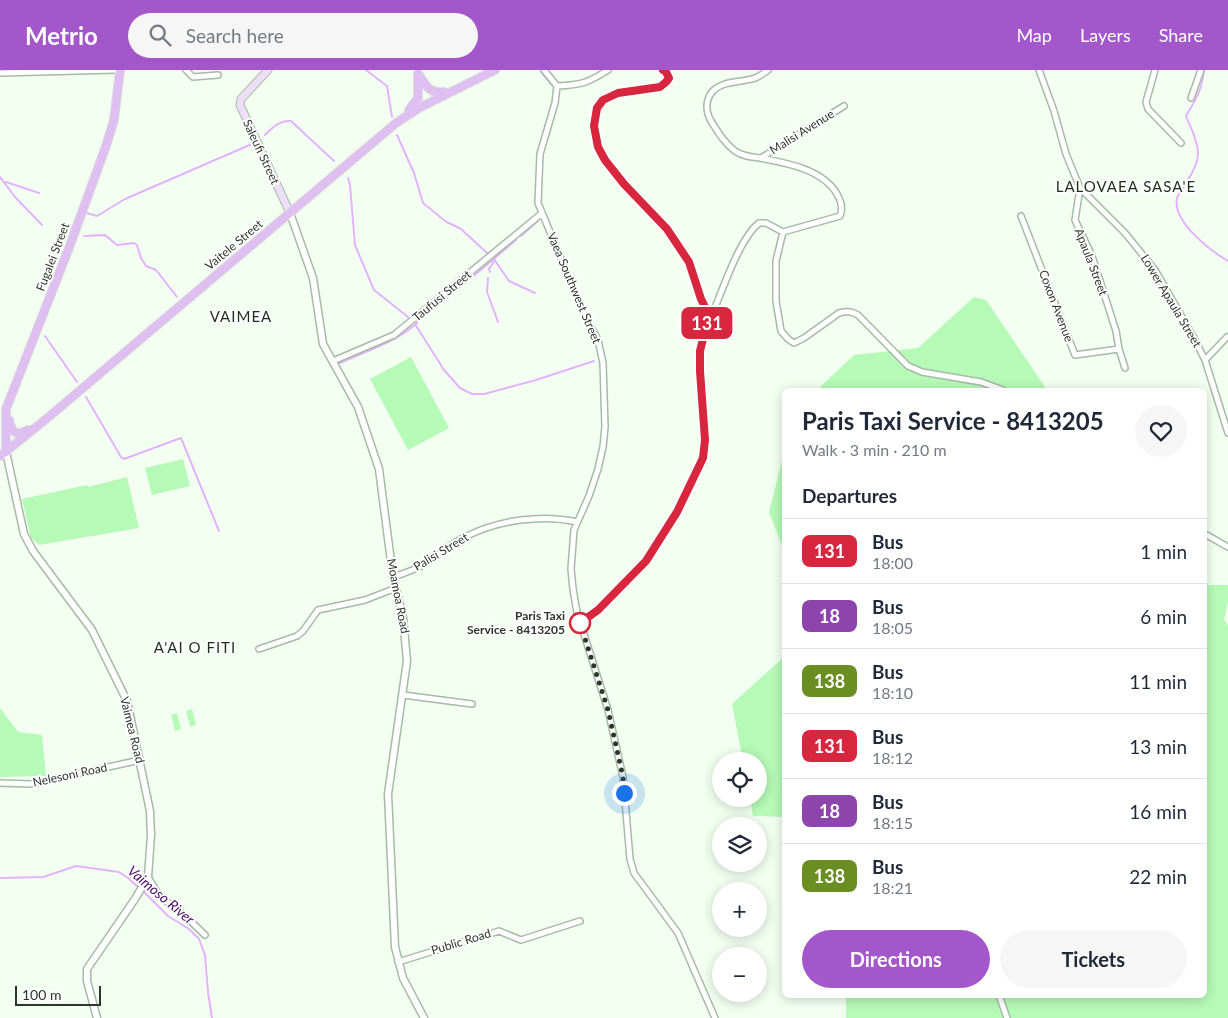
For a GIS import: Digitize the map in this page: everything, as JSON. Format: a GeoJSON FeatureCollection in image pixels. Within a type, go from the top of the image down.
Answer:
{"type":"FeatureCollection","features":[{"type":"Feature","properties":{"kind":"main road","name":"Fugalei Street"},"geometry":{"type":"LineString","coordinates":[[3,454],[6,409],[69,248],[106,146],[114,120],[120,70]]}},
{"type":"Feature","properties":{"kind":"main road","name":"Saleufi Street"},"geometry":{"type":"LineString","coordinates":[[268,70],[241,99],[240,105],[290,213]]}},
{"type":"Feature","properties":{"kind":"main road","name":"Vaitele Street"},"geometry":{"type":"LineString","coordinates":[[3,454],[384,133],[429,102],[494,70]]}},
{"type":"Feature","properties":{"kind":"main road"},"geometry":{"type":"LineString","coordinates":[[417,72],[428,89],[433,92],[452,90]]}},
{"type":"Feature","properties":{"kind":"main road"},"geometry":{"type":"LineString","coordinates":[[417,72],[429,102]]}},
{"type":"Feature","properties":{"kind":"main road"},"geometry":{"type":"LineString","coordinates":[[384,133],[415,104],[419,93],[417,72]]}},
{"type":"Feature","properties":{"kind":"main road"},"geometry":{"type":"LineString","coordinates":[[6,409],[10,426],[16,433],[20,434],[45,420]]}},
{"type":"Feature","properties":{"kind":"main road"},"geometry":{"type":"LineString","coordinates":[[0,423],[6,409]]}},
{"type":"Feature","properties":{"kind":"street"},"geometry":{"type":"LineString","coordinates":[[0,73],[116,70]]}},
{"type":"Feature","properties":{"kind":"street"},"geometry":{"type":"LineString","coordinates":[[186,70],[193,77],[218,75]]}},
{"type":"Feature","properties":{"kind":"street"},"geometry":{"type":"LineString","coordinates":[[544,70],[557,86],[580,85],[608,70]]}},
{"type":"Feature","properties":{"kind":"street"},"geometry":{"type":"LineString","coordinates":[[663,70],[669,78],[660,87],[618,93],[603,100],[597,108],[594,131],[598,147],[605,160],[624,184],[667,229],[684,254],[689,262],[701,299],[709,315]]}},
{"type":"Feature","properties":{"kind":"street"},"geometry":{"type":"LineString","coordinates":[[580,623],[598,610],[646,561],[677,512],[703,458],[705,440],[700,351],[709,315],[714,310],[740,248],[754,227],[759,223],[766,223],[783,232],[840,216],[842,212],[841,204],[833,188],[827,182],[795,165],[748,156],[735,151],[723,141],[709,118],[708,100],[712,92],[720,86],[756,78],[768,70]]}},
{"type":"Feature","properties":{"kind":"street"},"geometry":{"type":"LineString","coordinates":[[1039,70],[1054,111],[1066,154],[1080,188]]}},
{"type":"Feature","properties":{"kind":"street"},"geometry":{"type":"LineString","coordinates":[[1154,70],[1146,102],[1148,109],[1180,143]]}},
{"type":"Feature","properties":{"kind":"street"},"geometry":{"type":"LineString","coordinates":[[1191,98],[1201,70]]}},
{"type":"Feature","properties":{"kind":"street","name":"Vaea Southwest Street"},"geometry":{"type":"LineString","coordinates":[[557,86],[555,102],[540,154],[538,198],[541,214],[584,314],[598,340],[603,363],[604,447],[589,496],[574,530],[571,569],[574,596],[580,623],[608,710],[623,777],[630,859],[634,874],[678,933],[715,1018]]}},
{"type":"Feature","properties":{"kind":"street","name":"Malisi Avenue"},"geometry":{"type":"LineString","coordinates":[[760,158],[844,106]]}},
{"type":"Feature","properties":{"kind":"street","name":"Apaula Street"},"geometry":{"type":"LineString","coordinates":[[1080,188],[1075,220],[1092,256],[1116,331],[1125,368]]}},
{"type":"Feature","properties":{"kind":"street","name":"Lower Apaula Street"},"geometry":{"type":"LineString","coordinates":[[1080,188],[1112,219],[1147,259],[1196,340],[1206,360],[1228,433]]}},
{"type":"Feature","properties":{"kind":"street","name":"Moamoa Road"},"geometry":{"type":"LineString","coordinates":[[290,213],[313,278],[323,344],[358,407],[379,469],[393,577],[403,618],[407,661],[388,794],[395,947],[398,962],[408,989],[424,1018]]}},
{"type":"Feature","properties":{"kind":"street","name":"Taufusi Street"},"geometry":{"type":"LineString","coordinates":[[333,361],[394,335],[541,214]]}},
{"type":"Feature","properties":{"kind":"street","name":"Coxon Avenue"},"geometry":{"type":"LineString","coordinates":[[1021,216],[1074,355],[1119,349]]}},
{"type":"Feature","properties":{"kind":"street"},"geometry":{"type":"LineString","coordinates":[[783,232],[776,261],[776,301],[781,331],[788,339],[794,343],[840,313],[846,311],[853,312],[908,366],[922,372],[991,384],[1000,388]]}},
{"type":"Feature","properties":{"kind":"street"},"geometry":{"type":"LineString","coordinates":[[1206,360],[1227,337]]}},
{"type":"Feature","properties":{"kind":"street","name":"Vaimea Road"},"geometry":{"type":"LineString","coordinates":[[3,454],[24,534],[33,551],[92,630],[127,701],[150,811],[151,835],[146,880],[87,969],[87,981],[97,1018]]}},
{"type":"Feature","properties":{"kind":"street","name":"Palisi Street"},"geometry":{"type":"LineString","coordinates":[[393,577],[427,563],[465,536],[485,528],[521,521],[564,519],[577,522]]}},
{"type":"Feature","properties":{"kind":"street"},"geometry":{"type":"LineString","coordinates":[[1207,535],[1228,547]]}},
{"type":"Feature","properties":{"kind":"street"},"geometry":{"type":"LineString","coordinates":[[259,649],[297,636],[303,631],[318,610],[365,600],[396,588]]}},
{"type":"Feature","properties":{"kind":"street"},"geometry":{"type":"LineString","coordinates":[[403,695],[472,704]]}},
{"type":"Feature","properties":{"kind":"street","name":"Nelesoni Road"},"geometry":{"type":"LineString","coordinates":[[0,783],[31,784],[140,760]]}},
{"type":"Feature","properties":{"kind":"street"},"geometry":{"type":"LineString","coordinates":[[146,880],[161,898],[178,909],[205,935]]}},
{"type":"Feature","properties":{"kind":"street","name":"Public Road"},"geometry":{"type":"LineString","coordinates":[[398,962],[498,931],[521,940],[580,921]]}},
{"type":"Feature","properties":{"kind":"street"},"geometry":{"type":"LineString","coordinates":[[1000,998],[1007,1018]]}},
{"type":"Feature","properties":{"kind":"green space"},"geometry":{"type":"Polygon","coordinates":[[[974,297],[986,300],[1046,388],[819,388],[854,355],[918,348],[974,297]]]}},
{"type":"Feature","properties":{"kind":"green space"},"geometry":{"type":"Polygon","coordinates":[[[411,357],[449,428],[408,450],[370,379],[411,357]]]}},
{"type":"Feature","properties":{"kind":"green space"},"geometry":{"type":"Polygon","coordinates":[[[183,459],[190,486],[152,495],[145,468],[183,459]]]}},
{"type":"Feature","properties":{"kind":"green space"},"geometry":{"type":"Polygon","coordinates":[[[782,461],[782,546],[769,512],[782,461]]]}},
{"type":"Feature","properties":{"kind":"green space"},"geometry":{"type":"Polygon","coordinates":[[[127,477],[139,528],[39,545],[31,538],[22,499],[87,485],[88,487],[127,477]]]}},
{"type":"Feature","properties":{"kind":"green space"},"geometry":{"type":"Polygon","coordinates":[[[1207,585],[1228,585],[1228,602],[1224,620],[1228,625],[1228,1018],[846,1018],[846,998],[1207,998],[1207,585]]]}},
{"type":"Feature","properties":{"kind":"green space"},"geometry":{"type":"Polygon","coordinates":[[[782,659],[782,817],[753,816],[751,807],[767,807],[767,752],[741,752],[732,704],[782,659]]]}},
{"type":"Feature","properties":{"kind":"green space"},"geometry":{"type":"Polygon","coordinates":[[[0,708],[18,732],[42,735],[46,776],[0,777],[0,708]]]}},
{"type":"Feature","properties":{"kind":"green space"},"geometry":{"type":"Polygon","coordinates":[[[192,709],[196,725],[190,727],[186,711],[192,709]]]}},
{"type":"Feature","properties":{"kind":"green space"},"geometry":{"type":"Polygon","coordinates":[[[177,713],[181,729],[175,731],[171,715],[177,713]]]}},
{"type":"Feature","properties":{"kind":"waterway"},"geometry":{"type":"LineString","coordinates":[[366,70],[387,86],[392,117]]}},
{"type":"Feature","properties":{"kind":"waterway"},"geometry":{"type":"LineString","coordinates":[[1204,70],[1200,89],[1186,116],[1197,143],[1198,158],[1193,171],[1177,197],[1177,207],[1180,217],[1194,235],[1228,261]]}},
{"type":"Feature","properties":{"kind":"waterway"},"geometry":{"type":"LineString","coordinates":[[541,72],[552,85]]}},
{"type":"Feature","properties":{"kind":"waterway"},"geometry":{"type":"LineString","coordinates":[[265,135],[280,123],[291,121],[334,161]]}},
{"type":"Feature","properties":{"kind":"waterway"},"geometry":{"type":"LineString","coordinates":[[397,135],[414,173],[423,203],[445,221],[461,229],[487,253]]}},
{"type":"Feature","properties":{"kind":"waterway"},"geometry":{"type":"LineString","coordinates":[[87,213],[97,216],[125,199],[252,144]]}},
{"type":"Feature","properties":{"kind":"waterway"},"geometry":{"type":"LineString","coordinates":[[0,177],[15,197],[42,225]]}},
{"type":"Feature","properties":{"kind":"waterway"},"geometry":{"type":"LineString","coordinates":[[348,178],[355,245],[374,290],[408,317]]}},
{"type":"Feature","properties":{"kind":"waterway"},"geometry":{"type":"LineString","coordinates":[[6,182],[39,193]]}},
{"type":"Feature","properties":{"kind":"waterway"},"geometry":{"type":"LineString","coordinates":[[521,236],[538,221]]}},
{"type":"Feature","properties":{"kind":"waterway"},"geometry":{"type":"LineString","coordinates":[[84,236],[105,235],[117,245],[134,243],[137,245],[146,266],[156,270],[177,297]]}},
{"type":"Feature","properties":{"kind":"waterway"},"geometry":{"type":"LineString","coordinates":[[470,279],[516,240]]}},
{"type":"Feature","properties":{"kind":"waterway"},"geometry":{"type":"LineString","coordinates":[[494,259],[509,281],[535,293]]}},
{"type":"Feature","properties":{"kind":"waterway"},"geometry":{"type":"LineString","coordinates":[[490,272],[489,269],[495,260]]}},
{"type":"Feature","properties":{"kind":"waterway"},"geometry":{"type":"LineString","coordinates":[[488,278],[487,292],[498,322]]}},
{"type":"Feature","properties":{"kind":"waterway"},"geometry":{"type":"LineString","coordinates":[[444,300],[465,283]]}},
{"type":"Feature","properties":{"kind":"waterway"},"geometry":{"type":"LineString","coordinates":[[426,314],[440,303]]}},
{"type":"Feature","properties":{"kind":"waterway"},"geometry":{"type":"LineString","coordinates":[[340,363],[394,339],[414,326],[422,318]]}},
{"type":"Feature","properties":{"kind":"waterway"},"geometry":{"type":"LineString","coordinates":[[415,324],[444,370],[460,388],[472,394],[484,394],[536,380],[594,361]]}},
{"type":"Feature","properties":{"kind":"waterway"},"geometry":{"type":"LineString","coordinates":[[45,336],[77,382]]}},
{"type":"Feature","properties":{"kind":"waterway"},"geometry":{"type":"LineString","coordinates":[[86,397],[121,457],[124,459],[181,438],[219,531]]}},
{"type":"Feature","properties":{"kind":"waterway","name":"Vaimoso River"},"geometry":{"type":"LineString","coordinates":[[0,878],[43,877],[76,866],[119,872],[139,888]]}},
{"type":"Feature","properties":{"kind":"waterway","name":"Vaimoso River"},"geometry":{"type":"LineString","coordinates":[[143,891],[168,916],[189,929],[199,939],[205,955],[212,1018]]}},
{"type":"Feature","properties":{"kind":"bus line","name":"131"},"geometry":{"type":"LineString","coordinates":[[580,623],[598,610],[646,561],[677,512],[703,458],[705,440],[700,351],[709,315],[701,299],[689,262],[680,246],[605,160],[598,147],[594,126],[597,108],[603,100],[610,95],[618,93],[660,87],[669,78],[663,70]]}},
{"type":"Feature","properties":{"kind":"place","name":"Paris Taxi Service - 8413205"},"geometry":{"type":"Point","coordinates":[580,623]}},
{"type":"Feature","properties":{"kind":"district","name":"LALOVAEA SASA'E"},"geometry":{"type":"Point","coordinates":[1126,187]}},
{"type":"Feature","properties":{"kind":"district","name":"VAIMEA"},"geometry":{"type":"Point","coordinates":[241,317]}},
{"type":"Feature","properties":{"kind":"district","name":"A'AI O FITI"},"geometry":{"type":"Point","coordinates":[195,648]}},
{"type":"Feature","properties":{"kind":"route"},"geometry":{"type":"LineString","coordinates":[[580,623],[608,710],[623,777],[624,793]]}}]}
